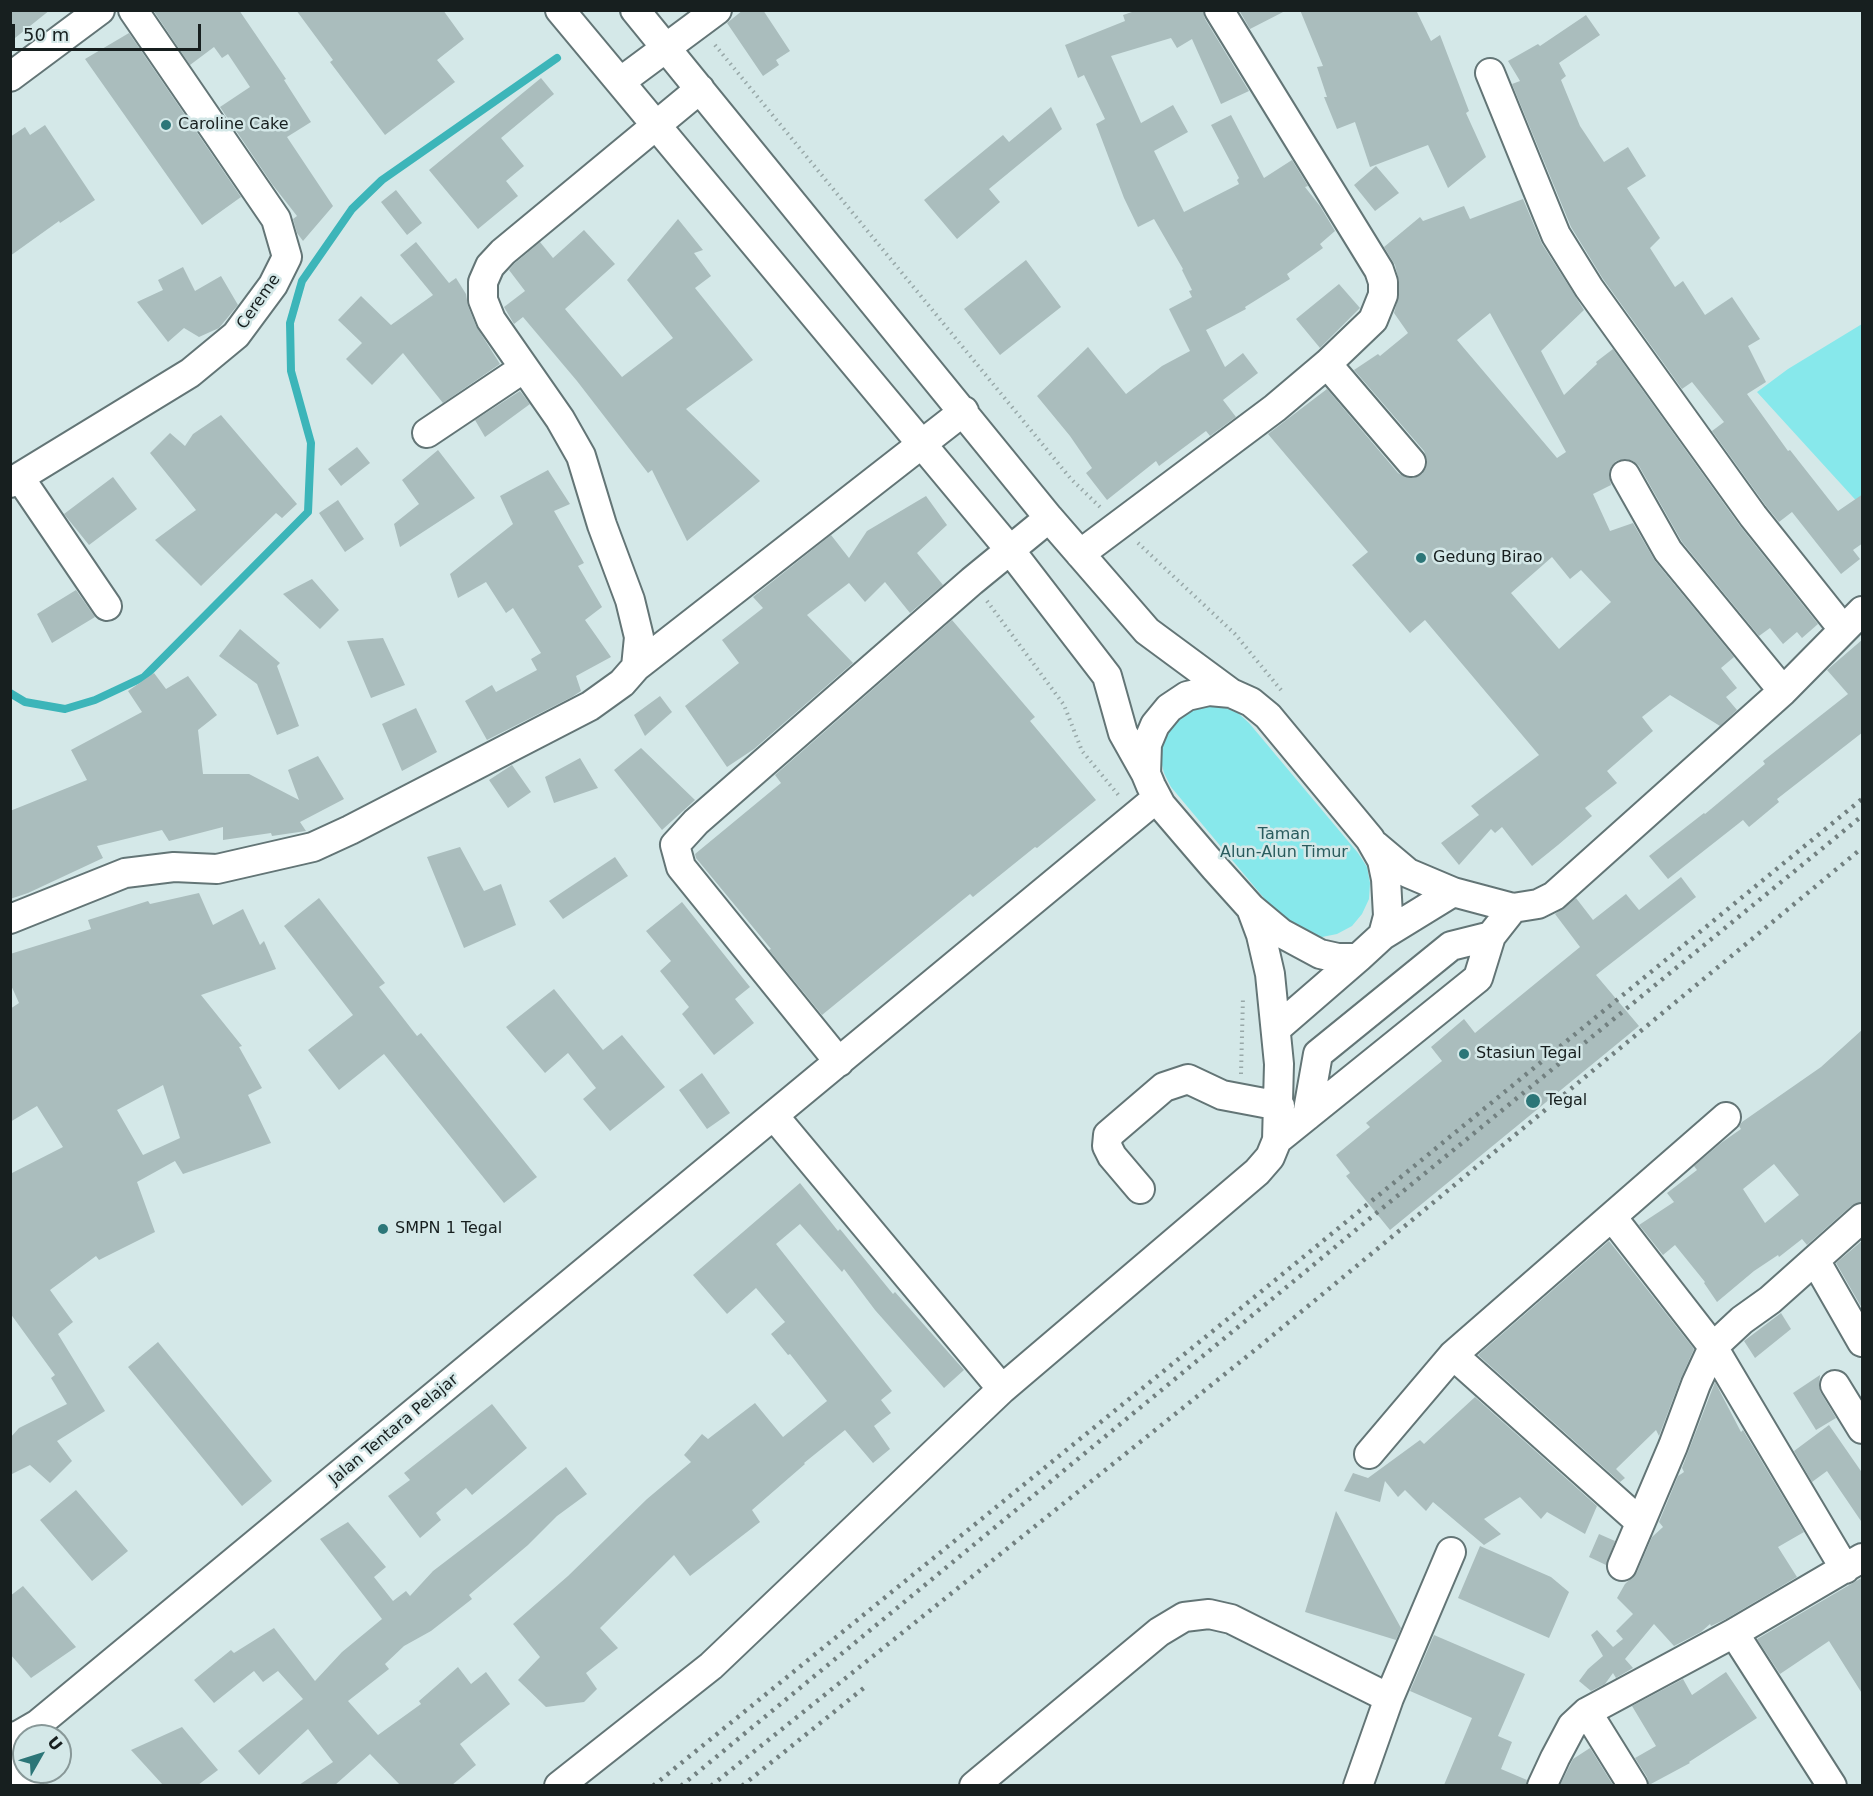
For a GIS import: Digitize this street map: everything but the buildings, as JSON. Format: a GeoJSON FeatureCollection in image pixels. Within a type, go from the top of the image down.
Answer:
{"type":"FeatureCollection","features":[{"type":"Feature","properties":{"kind":"street"},"geometry":{"type":"LineString","coordinates":[[10,76],[100,10]]}},
{"type":"Feature","properties":{"kind":"street","name":"Cereme"},"geometry":{"type":"LineString","coordinates":[[15,481],[190,373],[236,335],[273,285],[287,257],[276,219],[133,10]]}},
{"type":"Feature","properties":{"kind":"street"},"geometry":{"type":"LineString","coordinates":[[560,10],[1010,550],[1107,676],[1123,732],[1152,786],[1251,908],[1281,933],[1320,954],[1338,958],[1358,958]]}},
{"type":"Feature","properties":{"kind":"street"},"geometry":{"type":"LineString","coordinates":[[635,10],[1049,518],[1147,631],[1231,693],[1251,702],[1268,716],[1370,839],[1408,873],[1453,892],[1514,908],[1538,904],[1554,896],[1783,691],[1853,620],[1753,516],[1589,288],[1556,235],[1490,74]]}},
{"type":"Feature","properties":{"kind":"street"},"geometry":{"type":"LineString","coordinates":[[1080,554],[1275,408],[1327,364],[1373,320],[1383,295],[1383,282],[1379,270],[1219,10]]}},
{"type":"Feature","properties":{"kind":"street"},"geometry":{"type":"LineString","coordinates":[[620,82],[707,17]]}},
{"type":"Feature","properties":{"kind":"street"},"geometry":{"type":"LineString","coordinates":[[636,667],[639,637],[630,600],[581,456],[560,419],[491,321],[483,300],[483,282],[490,266],[503,252],[700,89]]}},
{"type":"Feature","properties":{"kind":"street"},"geometry":{"type":"LineString","coordinates":[[1327,364],[1411,462]]}},
{"type":"Feature","properties":{"kind":"street"},"geometry":{"type":"LineString","coordinates":[[427,433],[524,368]]}},
{"type":"Feature","properties":{"kind":"street"},"geometry":{"type":"LineString","coordinates":[[10,919],[125,873],[174,867],[217,868],[313,847],[590,706],[622,683],[636,667],[964,411]]}},
{"type":"Feature","properties":{"kind":"street"},"geometry":{"type":"LineString","coordinates":[[1625,475],[1668,551],[1783,691]]}},
{"type":"Feature","properties":{"kind":"street"},"geometry":{"type":"LineString","coordinates":[[15,481],[107,606]]}},
{"type":"Feature","properties":{"kind":"street"},"geometry":{"type":"LineString","coordinates":[[839,1062],[681,867],[675,844],[714,806],[972,581],[1049,518]]}},
{"type":"Feature","properties":{"kind":"street"},"geometry":{"type":"LineString","coordinates":[[1152,786],[1147,744],[1155,725],[1168,708],[1187,696],[1209,691],[1231,693]]}},
{"type":"Feature","properties":{"kind":"street","name":"Jalan Tentara Pelajar"},"geometry":{"type":"LineString","coordinates":[[10,1738],[38,1724],[839,1062],[1152,786]]}},
{"type":"Feature","properties":{"kind":"street"},"geometry":{"type":"LineString","coordinates":[[1370,839],[1382,860],[1386,879],[1388,916],[1383,935]]}},
{"type":"Feature","properties":{"kind":"street"},"geometry":{"type":"LineString","coordinates":[[1276,1029],[1383,935],[1453,892]]}},
{"type":"Feature","properties":{"kind":"street"},"geometry":{"type":"LineString","coordinates":[[559,1785],[711,1666],[1002,1389],[1257,1172],[1270,1157],[1277,1140],[1280,1064],[1270,974],[1261,935],[1251,908]]}},
{"type":"Feature","properties":{"kind":"street"},"geometry":{"type":"LineString","coordinates":[[1277,1140],[1478,978],[1491,936],[1514,908]]}},
{"type":"Feature","properties":{"kind":"street"},"geometry":{"type":"LineString","coordinates":[[1307,1116],[1318,1054],[1451,946],[1491,936]]}},
{"type":"Feature","properties":{"kind":"street"},"geometry":{"type":"LineString","coordinates":[[1140,1189],[1112,1156],[1107,1146],[1108,1136],[1164,1087],[1188,1079],[1222,1095],[1280,1106]]}},
{"type":"Feature","properties":{"kind":"street"},"geometry":{"type":"LineString","coordinates":[[774,1116],[1002,1389]]}},
{"type":"Feature","properties":{"kind":"street"},"geometry":{"type":"LineString","coordinates":[[1369,1454],[1453,1355],[1726,1117]]}},
{"type":"Feature","properties":{"kind":"street"},"geometry":{"type":"LineString","coordinates":[[1542,1785],[1572,1726],[1587,1712],[1734,1633],[1854,1564],[1713,1347],[1612,1217]]}},
{"type":"Feature","properties":{"kind":"street"},"geometry":{"type":"LineString","coordinates":[[1622,1566],[1713,1347],[1742,1320],[1770,1300],[1815,1260],[1860,1226]]}},
{"type":"Feature","properties":{"kind":"street"},"geometry":{"type":"LineString","coordinates":[[1815,1260],[1863,1342]]}},
{"type":"Feature","properties":{"kind":"street"},"geometry":{"type":"LineString","coordinates":[[1453,1355],[1640,1522]]}},
{"type":"Feature","properties":{"kind":"street"},"geometry":{"type":"LineString","coordinates":[[1835,1385],[1863,1430]]}},
{"type":"Feature","properties":{"kind":"street"},"geometry":{"type":"LineString","coordinates":[[1358,1785],[1389,1698],[1451,1552]]}},
{"type":"Feature","properties":{"kind":"street"},"geometry":{"type":"LineString","coordinates":[[974,1785],[1159,1632],[1184,1617],[1209,1614],[1231,1619],[1389,1698]]}},
{"type":"Feature","properties":{"kind":"street"},"geometry":{"type":"LineString","coordinates":[[1734,1633],[1832,1785]]}},
{"type":"Feature","properties":{"kind":"street"},"geometry":{"type":"LineString","coordinates":[[1587,1712],[1633,1785]]}},
{"type":"Feature","properties":{"kind":"street"},"geometry":{"type":"LineString","coordinates":[[10,1759],[28,1785]]}},
{"type":"Feature","properties":{"kind":"path"},"geometry":{"type":"LineString","coordinates":[[707,17],[1071,479],[1235,634],[1287,696]]}},
{"type":"Feature","properties":{"kind":"green space"},"geometry":{"type":"Polygon","coordinates":[[[1862,324],[1862,507],[1757,392],[1788,369],[1862,324]]]}},
{"type":"Feature","properties":{"kind":"green space","name":"Taman Alun-Alun Timur"},"geometry":{"type":"Polygon","coordinates":[[[1208,706],[1223,707],[1238,713],[1249,723],[1358,853],[1367,867],[1370,883],[1369,899],[1362,914],[1352,926],[1337,934],[1322,937],[1305,935],[1279,916],[1171,787],[1160,757],[1162,742],[1169,728],[1180,716],[1193,709],[1208,706]]]}},
{"type":"Feature","properties":{"kind":"waterway"},"geometry":{"type":"LineString","coordinates":[[10,693],[25,702],[65,709],[95,700],[144,677],[308,512],[311,443],[291,371],[290,323],[302,281],[352,209],[382,180],[557,58]]}},
{"type":"Feature","properties":{"kind":"railway"},"geometry":{"type":"LineString","coordinates":[[653,1786],[1862,799]]}},
{"type":"Feature","properties":{"kind":"railway"},"geometry":{"type":"LineString","coordinates":[[681,1786],[1862,816]]}},
{"type":"Feature","properties":{"kind":"railway"},"geometry":{"type":"LineString","coordinates":[[711,1786],[1255,1350],[1862,848]]}},
{"type":"Feature","properties":{"kind":"railway"},"geometry":{"type":"LineString","coordinates":[[742,1786],[865,1687]]}},
{"type":"Feature","properties":{"kind":"place","name":"Caroline Cake"},"geometry":{"type":"Point","coordinates":[166,125]}},
{"type":"Feature","properties":{"kind":"place","name":"Gedung Birao"},"geometry":{"type":"Point","coordinates":[1421,558]}},
{"type":"Feature","properties":{"kind":"place","name":"Stasiun Tegal"},"geometry":{"type":"Point","coordinates":[1464,1054]}},
{"type":"Feature","properties":{"kind":"place","name":"Tegal"},"geometry":{"type":"Point","coordinates":[1533,1101]}},
{"type":"Feature","properties":{"kind":"place","name":"SMPN 1 Tegal"},"geometry":{"type":"Point","coordinates":[383,1229]}}]}
